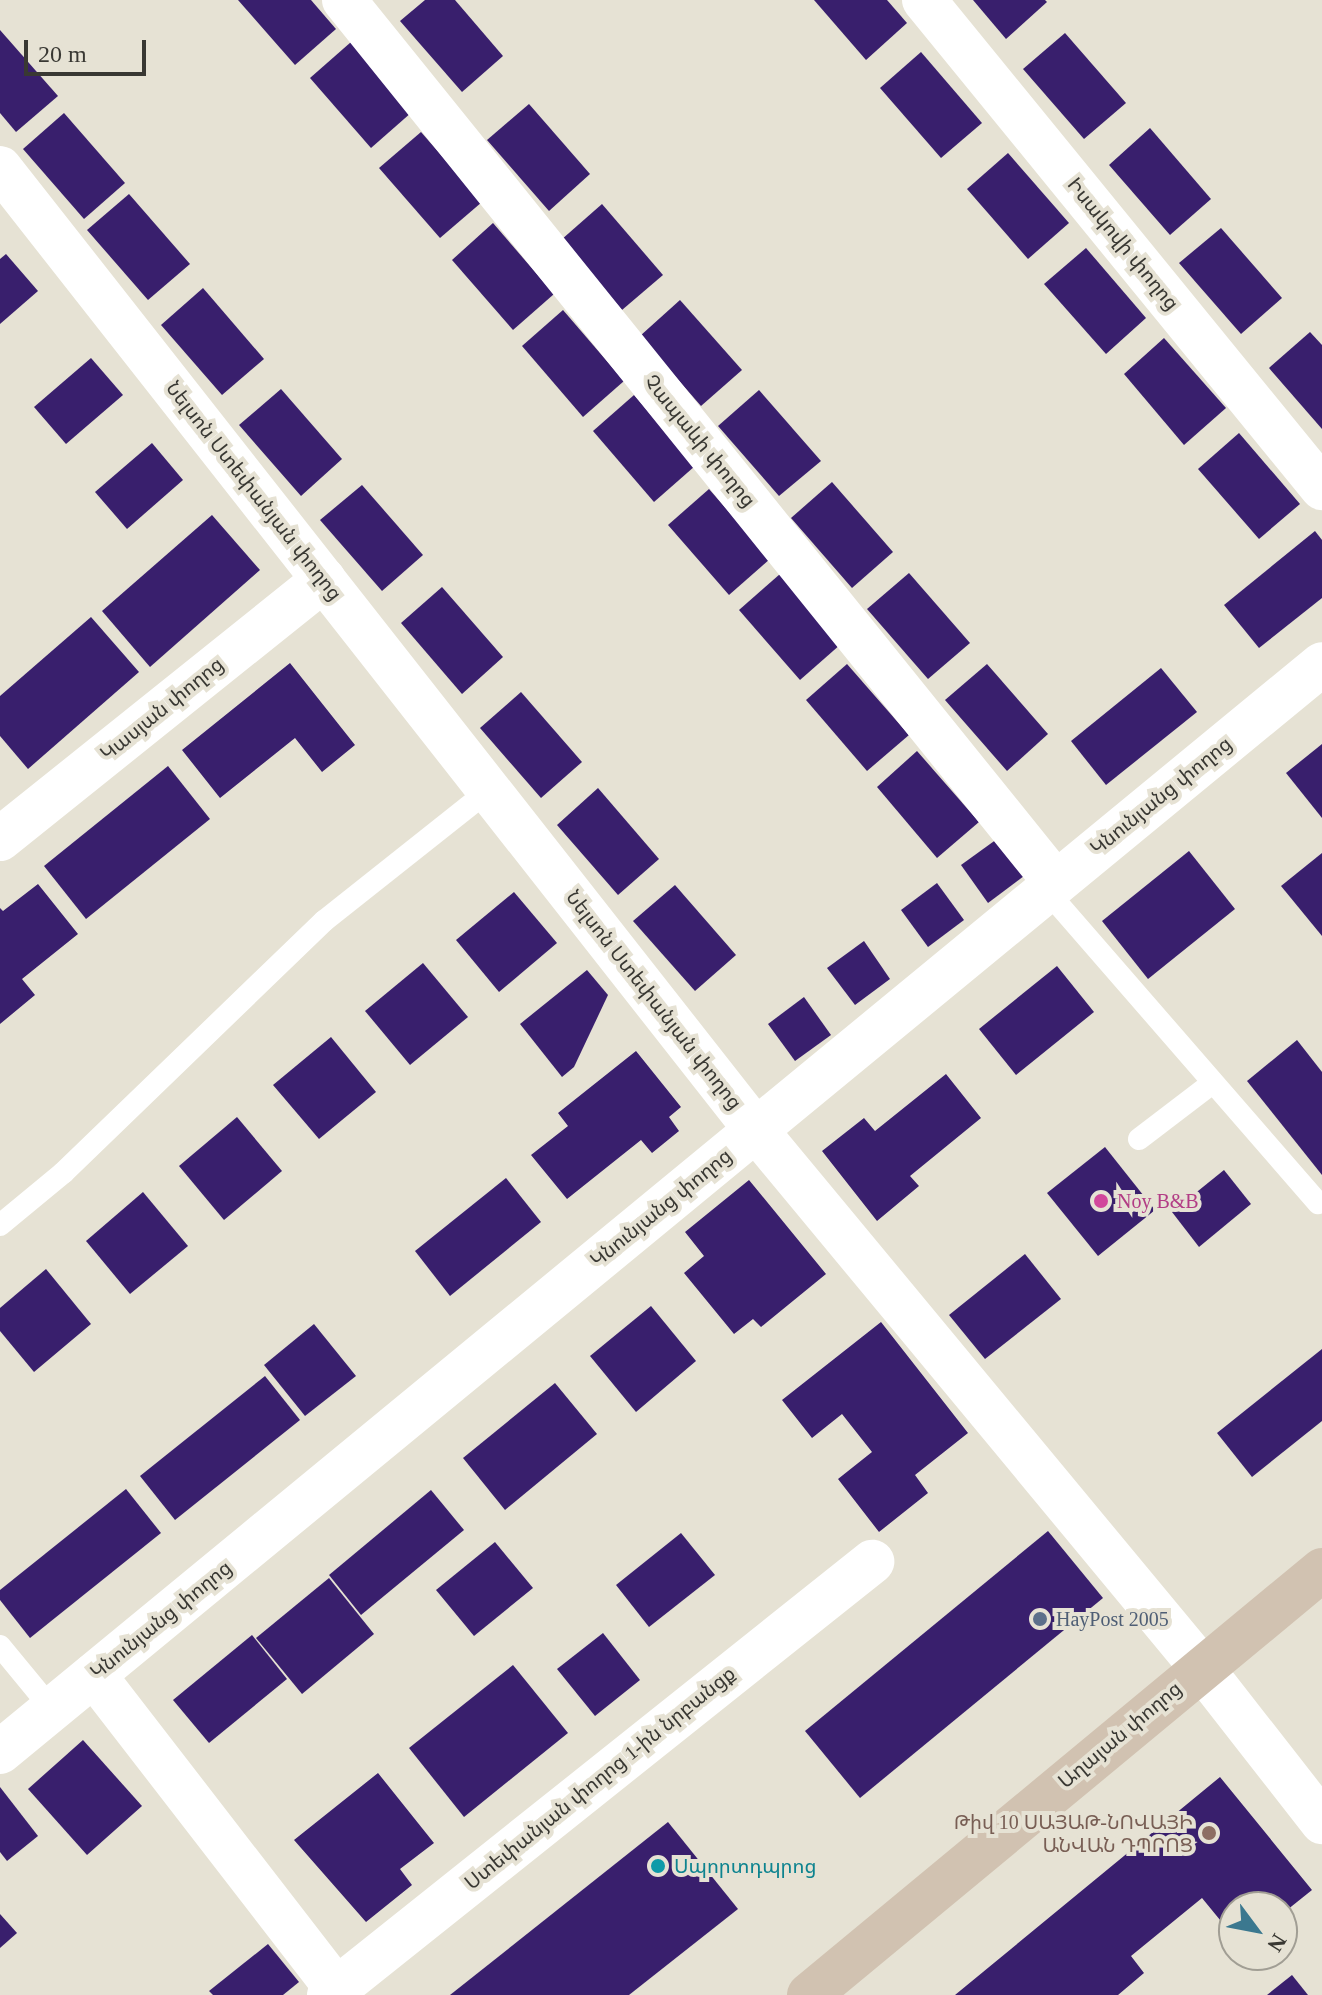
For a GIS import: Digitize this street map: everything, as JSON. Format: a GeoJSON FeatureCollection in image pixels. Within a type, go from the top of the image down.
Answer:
{"type":"FeatureCollection","features":[{"type":"Feature","properties":{"kind":"main road","name":"Աղայան փողոց"},"geometry":{"type":"LineString","coordinates":[[809,1995],[1201,1667],[1322,1570]]}},
{"type":"Feature","properties":{"kind":"street","name":"Չապաևի փողոց"},"geometry":{"type":"LineString","coordinates":[[344,0],[1051,886]]}},
{"type":"Feature","properties":{"kind":"street","name":"Իսակովի փողոց"},"geometry":{"type":"LineString","coordinates":[[924,0],[1322,488]]}},
{"type":"Feature","properties":{"kind":"street","name":"Նելսոն Ստեփանյան փողոց"},"geometry":{"type":"LineString","coordinates":[[0,168],[756,1130],[1201,1667],[1322,1822]]}},
{"type":"Feature","properties":{"kind":"street","name":"Կասյան փողոց"},"geometry":{"type":"LineString","coordinates":[[0,839],[324,579]]}},
{"type":"Feature","properties":{"kind":"street","name":"Կնունյանց փողոց"},"geometry":{"type":"LineString","coordinates":[[0,1752],[1322,664]]}},
{"type":"Feature","properties":{"kind":"street","name":"Ստեփանյան փողոց 1-ին նրբանցք"},"geometry":{"type":"LineString","coordinates":[[335,1993],[872,1562]]}},
{"type":"Feature","properties":{"kind":"street"},"geometry":{"type":"LineString","coordinates":[[94,1675],[335,1993]]}},
{"type":"Feature","properties":{"kind":"lane"},"geometry":{"type":"LineString","coordinates":[[0,1225],[63,1173],[324,921],[489,790]]}},
{"type":"Feature","properties":{"kind":"lane"},"geometry":{"type":"LineString","coordinates":[[1051,886],[1210,1085],[1318,1203]]}},
{"type":"Feature","properties":{"kind":"lane"},"geometry":{"type":"LineString","coordinates":[[1139,1139],[1210,1085]]}},
{"type":"Feature","properties":{"kind":"lane"},"geometry":{"type":"LineString","coordinates":[[0,1646],[52,1709]]}},
{"type":"Feature","properties":{"kind":"building"},"geometry":{"type":"Polygon","coordinates":[[[238,0],[311,0],[336,29],[295,65],[238,0]]]}},
{"type":"Feature","properties":{"kind":"building"},"geometry":{"type":"Polygon","coordinates":[[[425,0],[455,0],[503,56],[462,92],[400,21],[425,0]]]}},
{"type":"Feature","properties":{"kind":"building"},"geometry":{"type":"Polygon","coordinates":[[[814,0],[887,0],[907,23],[866,60],[814,0]]]}},
{"type":"Feature","properties":{"kind":"building"},"geometry":{"type":"Polygon","coordinates":[[[973,0],[1045,0],[1047,2],[1006,39],[973,0]]]}},
{"type":"Feature","properties":{"kind":"building"},"geometry":{"type":"Polygon","coordinates":[[[0,30],[58,96],[16,132],[0,113],[0,30]]]}},
{"type":"Feature","properties":{"kind":"building"},"geometry":{"type":"Polygon","coordinates":[[[1065,33],[1126,103],[1084,139],[1023,69],[1065,33]]]}},
{"type":"Feature","properties":{"kind":"building"},"geometry":{"type":"Polygon","coordinates":[[[351,42],[412,112],[371,148],[310,78],[351,42]]]}},
{"type":"Feature","properties":{"kind":"building"},"geometry":{"type":"Polygon","coordinates":[[[921,52],[982,123],[941,158],[880,88],[921,52]]]}},
{"type":"Feature","properties":{"kind":"building"},"geometry":{"type":"Polygon","coordinates":[[[529,104],[590,174],[549,211],[487,140],[529,104]]]}},
{"type":"Feature","properties":{"kind":"building"},"geometry":{"type":"Polygon","coordinates":[[[64,113],[125,183],[84,219],[23,149],[64,113]]]}},
{"type":"Feature","properties":{"kind":"building"},"geometry":{"type":"Polygon","coordinates":[[[1150,128],[1211,199],[1170,235],[1109,165],[1150,128]]]}},
{"type":"Feature","properties":{"kind":"building"},"geometry":{"type":"Polygon","coordinates":[[[421,132],[482,202],[440,238],[379,168],[421,132]]]}},
{"type":"Feature","properties":{"kind":"building"},"geometry":{"type":"Polygon","coordinates":[[[1008,153],[1069,223],[1028,259],[967,189],[1008,153]]]}},
{"type":"Feature","properties":{"kind":"building"},"geometry":{"type":"Polygon","coordinates":[[[129,194],[190,264],[148,300],[87,230],[129,194]]]}},
{"type":"Feature","properties":{"kind":"building"},"geometry":{"type":"Polygon","coordinates":[[[602,204],[663,275],[622,310],[561,240],[602,204]]]}},
{"type":"Feature","properties":{"kind":"building"},"geometry":{"type":"Polygon","coordinates":[[[493,223],[554,294],[513,330],[452,260],[493,223]]]}},
{"type":"Feature","properties":{"kind":"building"},"geometry":{"type":"Polygon","coordinates":[[[1221,228],[1282,298],[1241,334],[1179,263],[1221,228]]]}},
{"type":"Feature","properties":{"kind":"building"},"geometry":{"type":"Polygon","coordinates":[[[1086,248],[1146,318],[1106,354],[1044,284],[1086,248]]]}},
{"type":"Feature","properties":{"kind":"building"},"geometry":{"type":"Polygon","coordinates":[[[6,254],[38,291],[0,324],[0,259],[6,254]]]}},
{"type":"Feature","properties":{"kind":"building"},"geometry":{"type":"Polygon","coordinates":[[[203,288],[264,359],[222,395],[161,325],[203,288]]]}},
{"type":"Feature","properties":{"kind":"building"},"geometry":{"type":"Polygon","coordinates":[[[680,300],[742,370],[701,406],[640,336],[680,300]]]}},
{"type":"Feature","properties":{"kind":"building"},"geometry":{"type":"Polygon","coordinates":[[[563,310],[624,381],[583,417],[522,346],[563,310]]]}},
{"type":"Feature","properties":{"kind":"building"},"geometry":{"type":"Polygon","coordinates":[[[1310,332],[1322,345],[1322,429],[1269,368],[1310,332]]]}},
{"type":"Feature","properties":{"kind":"building"},"geometry":{"type":"Polygon","coordinates":[[[1164,338],[1226,408],[1184,445],[1124,374],[1164,338]]]}},
{"type":"Feature","properties":{"kind":"building"},"geometry":{"type":"Polygon","coordinates":[[[91,358],[123,395],[66,444],[34,407],[91,358]]]}},
{"type":"Feature","properties":{"kind":"building"},"geometry":{"type":"Polygon","coordinates":[[[281,389],[342,459],[301,496],[239,425],[281,389]]]}},
{"type":"Feature","properties":{"kind":"building"},"geometry":{"type":"Polygon","coordinates":[[[759,390],[821,461],[779,496],[718,426],[759,390]]]}},
{"type":"Feature","properties":{"kind":"building"},"geometry":{"type":"Polygon","coordinates":[[[634,395],[695,466],[654,502],[593,431],[634,395]]]}},
{"type":"Feature","properties":{"kind":"building"},"geometry":{"type":"Polygon","coordinates":[[[1239,433],[1300,504],[1259,539],[1198,469],[1239,433]]]}},
{"type":"Feature","properties":{"kind":"building"},"geometry":{"type":"Polygon","coordinates":[[[152,443],[183,480],[127,529],[95,492],[152,443]]]}},
{"type":"Feature","properties":{"kind":"building"},"geometry":{"type":"Polygon","coordinates":[[[832,482],[893,552],[852,588],[791,518],[832,482]]]}},
{"type":"Feature","properties":{"kind":"building"},"geometry":{"type":"Polygon","coordinates":[[[362,485],[423,555],[382,591],[320,520],[362,485]]]}},
{"type":"Feature","properties":{"kind":"building"},"geometry":{"type":"Polygon","coordinates":[[[709,489],[770,559],[729,595],[668,525],[709,489]]]}},
{"type":"Feature","properties":{"kind":"building"},"geometry":{"type":"Polygon","coordinates":[[[212,515],[260,570],[150,667],[102,611],[212,515]]]}},
{"type":"Feature","properties":{"kind":"building"},"geometry":{"type":"Polygon","coordinates":[[[1315,531],[1322,540],[1322,598],[1259,648],[1224,605],[1315,531]]]}},
{"type":"Feature","properties":{"kind":"building"},"geometry":{"type":"Polygon","coordinates":[[[909,573],[970,643],[928,679],[867,609],[909,573]]]}},
{"type":"Feature","properties":{"kind":"building"},"geometry":{"type":"Polygon","coordinates":[[[780,574],[841,644],[800,680],[739,610],[780,574]]]}},
{"type":"Feature","properties":{"kind":"building"},"geometry":{"type":"Polygon","coordinates":[[[442,587],[503,657],[462,694],[401,623],[442,587]]]}},
{"type":"Feature","properties":{"kind":"building"},"geometry":{"type":"Polygon","coordinates":[[[91,617],[139,672],[28,769],[0,736],[0,696],[91,617]]]}},
{"type":"Feature","properties":{"kind":"building"},"geometry":{"type":"Polygon","coordinates":[[[290,663],[355,745],[322,772],[295,738],[220,798],[182,750],[290,663]]]}},
{"type":"Feature","properties":{"kind":"building"},"geometry":{"type":"Polygon","coordinates":[[[847,664],[909,735],[867,771],[806,700],[847,664]]]}},
{"type":"Feature","properties":{"kind":"building"},"geometry":{"type":"Polygon","coordinates":[[[987,664],[1048,734],[1007,771],[945,700],[987,664]]]}},
{"type":"Feature","properties":{"kind":"building"},"geometry":{"type":"Polygon","coordinates":[[[1161,668],[1197,712],[1106,785],[1071,741],[1161,668]]]}},
{"type":"Feature","properties":{"kind":"building"},"geometry":{"type":"Polygon","coordinates":[[[521,692],[582,762],[541,798],[480,728],[521,692]]]}},
{"type":"Feature","properties":{"kind":"building"},"geometry":{"type":"Polygon","coordinates":[[[1322,744],[1322,818],[1286,773],[1322,744]]]}},
{"type":"Feature","properties":{"kind":"building"},"geometry":{"type":"Polygon","coordinates":[[[917,751],[979,822],[937,858],[877,787],[917,751]]]}},
{"type":"Feature","properties":{"kind":"building"},"geometry":{"type":"Polygon","coordinates":[[[168,766],[210,819],[86,919],[44,866],[168,766]]]}},
{"type":"Feature","properties":{"kind":"building"},"geometry":{"type":"Polygon","coordinates":[[[598,788],[659,859],[618,895],[557,825],[598,788]]]}},
{"type":"Feature","properties":{"kind":"building"},"geometry":{"type":"Polygon","coordinates":[[[997,839],[1024,876],[988,903],[961,865],[997,839]]]}},
{"type":"Feature","properties":{"kind":"building"},"geometry":{"type":"Polygon","coordinates":[[[1189,851],[1235,909],[1148,979],[1102,921],[1189,851]]]}},
{"type":"Feature","properties":{"kind":"building"},"geometry":{"type":"Polygon","coordinates":[[[1322,853],[1322,936],[1281,886],[1322,853]]]}},
{"type":"Feature","properties":{"kind":"building"},"geometry":{"type":"Polygon","coordinates":[[[937,883],[964,920],[928,947],[901,910],[937,883]]]}},
{"type":"Feature","properties":{"kind":"building"},"geometry":{"type":"Polygon","coordinates":[[[38,884],[78,934],[22,979],[35,995],[0,1024],[0,908],[3,911],[38,884]]]}},
{"type":"Feature","properties":{"kind":"building"},"geometry":{"type":"Polygon","coordinates":[[[675,885],[736,955],[695,991],[633,921],[675,885]]]}},
{"type":"Feature","properties":{"kind":"building"},"geometry":{"type":"Polygon","coordinates":[[[514,892],[557,943],[499,992],[456,940],[514,892]]]}},
{"type":"Feature","properties":{"kind":"building"},"geometry":{"type":"Polygon","coordinates":[[[864,941],[890,979],[855,1005],[827,968],[864,941]]]}},
{"type":"Feature","properties":{"kind":"building"},"geometry":{"type":"Polygon","coordinates":[[[423,963],[468,1017],[410,1065],[365,1011],[423,963]]]}},
{"type":"Feature","properties":{"kind":"building"},"geometry":{"type":"Polygon","coordinates":[[[1057,966],[1094,1012],[1016,1075],[979,1029],[1057,966]]]}},
{"type":"Feature","properties":{"kind":"building"},"geometry":{"type":"Polygon","coordinates":[[[587,970],[608,995],[574,1067],[562,1077],[520,1024],[587,970]]]}},
{"type":"Feature","properties":{"kind":"building"},"geometry":{"type":"Polygon","coordinates":[[[804,997],[831,1035],[795,1061],[768,1024],[804,997]]]}},
{"type":"Feature","properties":{"kind":"building"},"geometry":{"type":"Polygon","coordinates":[[[331,1037],[376,1092],[319,1139],[273,1085],[331,1037]]]}},
{"type":"Feature","properties":{"kind":"building"},"geometry":{"type":"Polygon","coordinates":[[[1297,1040],[1322,1072],[1322,1175],[1247,1081],[1297,1040]]]}},
{"type":"Feature","properties":{"kind":"building"},"geometry":{"type":"Polygon","coordinates":[[[636,1051],[681,1107],[669,1117],[679,1131],[652,1153],[641,1140],[567,1199],[531,1155],[568,1126],[558,1113],[636,1051]]]}},
{"type":"Feature","properties":{"kind":"building"},"geometry":{"type":"Polygon","coordinates":[[[946,1074],[981,1118],[910,1176],[919,1186],[877,1221],[822,1151],[864,1118],[875,1131],[946,1074]]]}},
{"type":"Feature","properties":{"kind":"building"},"geometry":{"type":"Polygon","coordinates":[[[237,1117],[282,1171],[224,1220],[179,1166],[237,1117]]]}},
{"type":"Feature","properties":{"kind":"building","name":"Noy B&B"},"geometry":{"type":"Polygon","coordinates":[[[1105,1147],[1155,1210],[1098,1256],[1047,1193],[1105,1147]]]}},
{"type":"Feature","properties":{"kind":"building"},"geometry":{"type":"Polygon","coordinates":[[[1224,1170],[1251,1204],[1199,1247],[1172,1212],[1224,1170]]]}},
{"type":"Feature","properties":{"kind":"building"},"geometry":{"type":"Polygon","coordinates":[[[506,1178],[541,1222],[450,1296],[415,1251],[506,1178]]]}},
{"type":"Feature","properties":{"kind":"building"},"geometry":{"type":"Polygon","coordinates":[[[749,1180],[826,1274],[761,1327],[753,1319],[734,1334],[684,1273],[704,1256],[685,1232],[749,1180]]]}},
{"type":"Feature","properties":{"kind":"building"},"geometry":{"type":"Polygon","coordinates":[[[143,1192],[188,1246],[130,1294],[86,1241],[143,1192]]]}},
{"type":"Feature","properties":{"kind":"building"},"geometry":{"type":"Polygon","coordinates":[[[1025,1254],[1061,1299],[985,1359],[949,1315],[1025,1254]]]}},
{"type":"Feature","properties":{"kind":"building"},"geometry":{"type":"Polygon","coordinates":[[[46,1269],[91,1324],[34,1372],[0,1331],[0,1308],[46,1269]]]}},
{"type":"Feature","properties":{"kind":"building"},"geometry":{"type":"Polygon","coordinates":[[[651,1306],[696,1361],[636,1412],[590,1356],[651,1306]]]}},
{"type":"Feature","properties":{"kind":"building"},"geometry":{"type":"Polygon","coordinates":[[[881,1322],[968,1433],[915,1475],[928,1493],[879,1532],[838,1479],[872,1452],[842,1414],[812,1438],[782,1400],[881,1322]]]}},
{"type":"Feature","properties":{"kind":"building"},"geometry":{"type":"Polygon","coordinates":[[[314,1324],[356,1376],[305,1416],[264,1365],[314,1324]]]}},
{"type":"Feature","properties":{"kind":"building"},"geometry":{"type":"Polygon","coordinates":[[[1322,1349],[1322,1421],[1252,1477],[1217,1433],[1322,1349]]]}},
{"type":"Feature","properties":{"kind":"building"},"geometry":{"type":"Polygon","coordinates":[[[265,1376],[300,1420],[175,1520],[140,1476],[265,1376]]]}},
{"type":"Feature","properties":{"kind":"building"},"geometry":{"type":"Polygon","coordinates":[[[555,1383],[597,1434],[505,1510],[463,1458],[555,1383]]]}},
{"type":"Feature","properties":{"kind":"building"},"geometry":{"type":"Polygon","coordinates":[[[126,1489],[161,1533],[30,1638],[0,1600],[0,1590],[126,1489]]]}},
{"type":"Feature","properties":{"kind":"building"},"geometry":{"type":"Polygon","coordinates":[[[431,1490],[464,1530],[361,1615],[329,1575],[431,1490]]]}},
{"type":"Feature","properties":{"kind":"building"},"geometry":{"type":"Polygon","coordinates":[[[1048,1531],[1103,1598],[860,1798],[805,1731],[1048,1531]]]}},
{"type":"Feature","properties":{"kind":"building"},"geometry":{"type":"Polygon","coordinates":[[[681,1533],[715,1575],[649,1627],[616,1585],[681,1533]]]}},
{"type":"Feature","properties":{"kind":"building"},"geometry":{"type":"Polygon","coordinates":[[[495,1542],[533,1588],[474,1636],[436,1590],[495,1542]]]}},
{"type":"Feature","properties":{"kind":"building"},"geometry":{"type":"Polygon","coordinates":[[[329,1578],[374,1634],[302,1694],[256,1638],[329,1578]]]}},
{"type":"Feature","properties":{"kind":"building"},"geometry":{"type":"Polygon","coordinates":[[[603,1633],[640,1680],[595,1716],[557,1669],[603,1633]]]}},
{"type":"Feature","properties":{"kind":"building"},"geometry":{"type":"Polygon","coordinates":[[[252,1635],[287,1679],[209,1743],[173,1700],[252,1635]]]}},
{"type":"Feature","properties":{"kind":"building"},"geometry":{"type":"Polygon","coordinates":[[[513,1665],[568,1733],[464,1817],[409,1748],[513,1665]]]}},
{"type":"Feature","properties":{"kind":"building"},"geometry":{"type":"Polygon","coordinates":[[[83,1740],[142,1806],[87,1855],[28,1789],[83,1740]]]}},
{"type":"Feature","properties":{"kind":"building"},"geometry":{"type":"Polygon","coordinates":[[[378,1773],[434,1843],[400,1869],[412,1885],[366,1922],[294,1840],[378,1773]]]}},
{"type":"Feature","properties":{"kind":"building","name":"Թիվ 10 ՍԱՅԱԹ-ՆՈՎԱՅԻ ԱՆՎԱՆ ԴՊՐՈՑ"},"geometry":{"type":"Polygon","coordinates":[[[1220,1777],[1312,1890],[1298,1901],[1298,1891],[1218,1891],[1218,1918],[1202,1898],[1131,1956],[1144,1973],[1118,1995],[955,1995],[1220,1777]]]}},
{"type":"Feature","properties":{"kind":"building"},"geometry":{"type":"Polygon","coordinates":[[[0,1787],[38,1836],[7,1861],[0,1852],[0,1787]]]}},
{"type":"Feature","properties":{"kind":"building","name":"Սպորտդպրոց"},"geometry":{"type":"Polygon","coordinates":[[[668,1822],[738,1909],[629,1995],[450,1995],[668,1822]]]}},
{"type":"Feature","properties":{"kind":"building"},"geometry":{"type":"Polygon","coordinates":[[[0,1914],[17,1933],[0,1948],[0,1914]]]}},
{"type":"Feature","properties":{"kind":"building"},"geometry":{"type":"Polygon","coordinates":[[[268,1944],[299,1982],[283,1995],[213,1995],[209,1991],[268,1944]]]}},
{"type":"Feature","properties":{"kind":"building"},"geometry":{"type":"Polygon","coordinates":[[[1292,1975],[1308,1995],[1267,1995],[1292,1975]]]}},
{"type":"Feature","properties":{"kind":"place","name":"Noy B&B"},"geometry":{"type":"Point","coordinates":[1101,1201]}},
{"type":"Feature","properties":{"kind":"place","name":"HayPost 2005"},"geometry":{"type":"Point","coordinates":[1040,1619]}},
{"type":"Feature","properties":{"kind":"place","name":"Թիվ 10 ՍԱՅԱԹ-ՆՈՎԱՅԻ ԱՆՎԱՆ ԴՊՐՈՑ"},"geometry":{"type":"Point","coordinates":[1209,1833]}},
{"type":"Feature","properties":{"kind":"place","name":"Սպորտդպրոց"},"geometry":{"type":"Point","coordinates":[658,1866]}}]}
